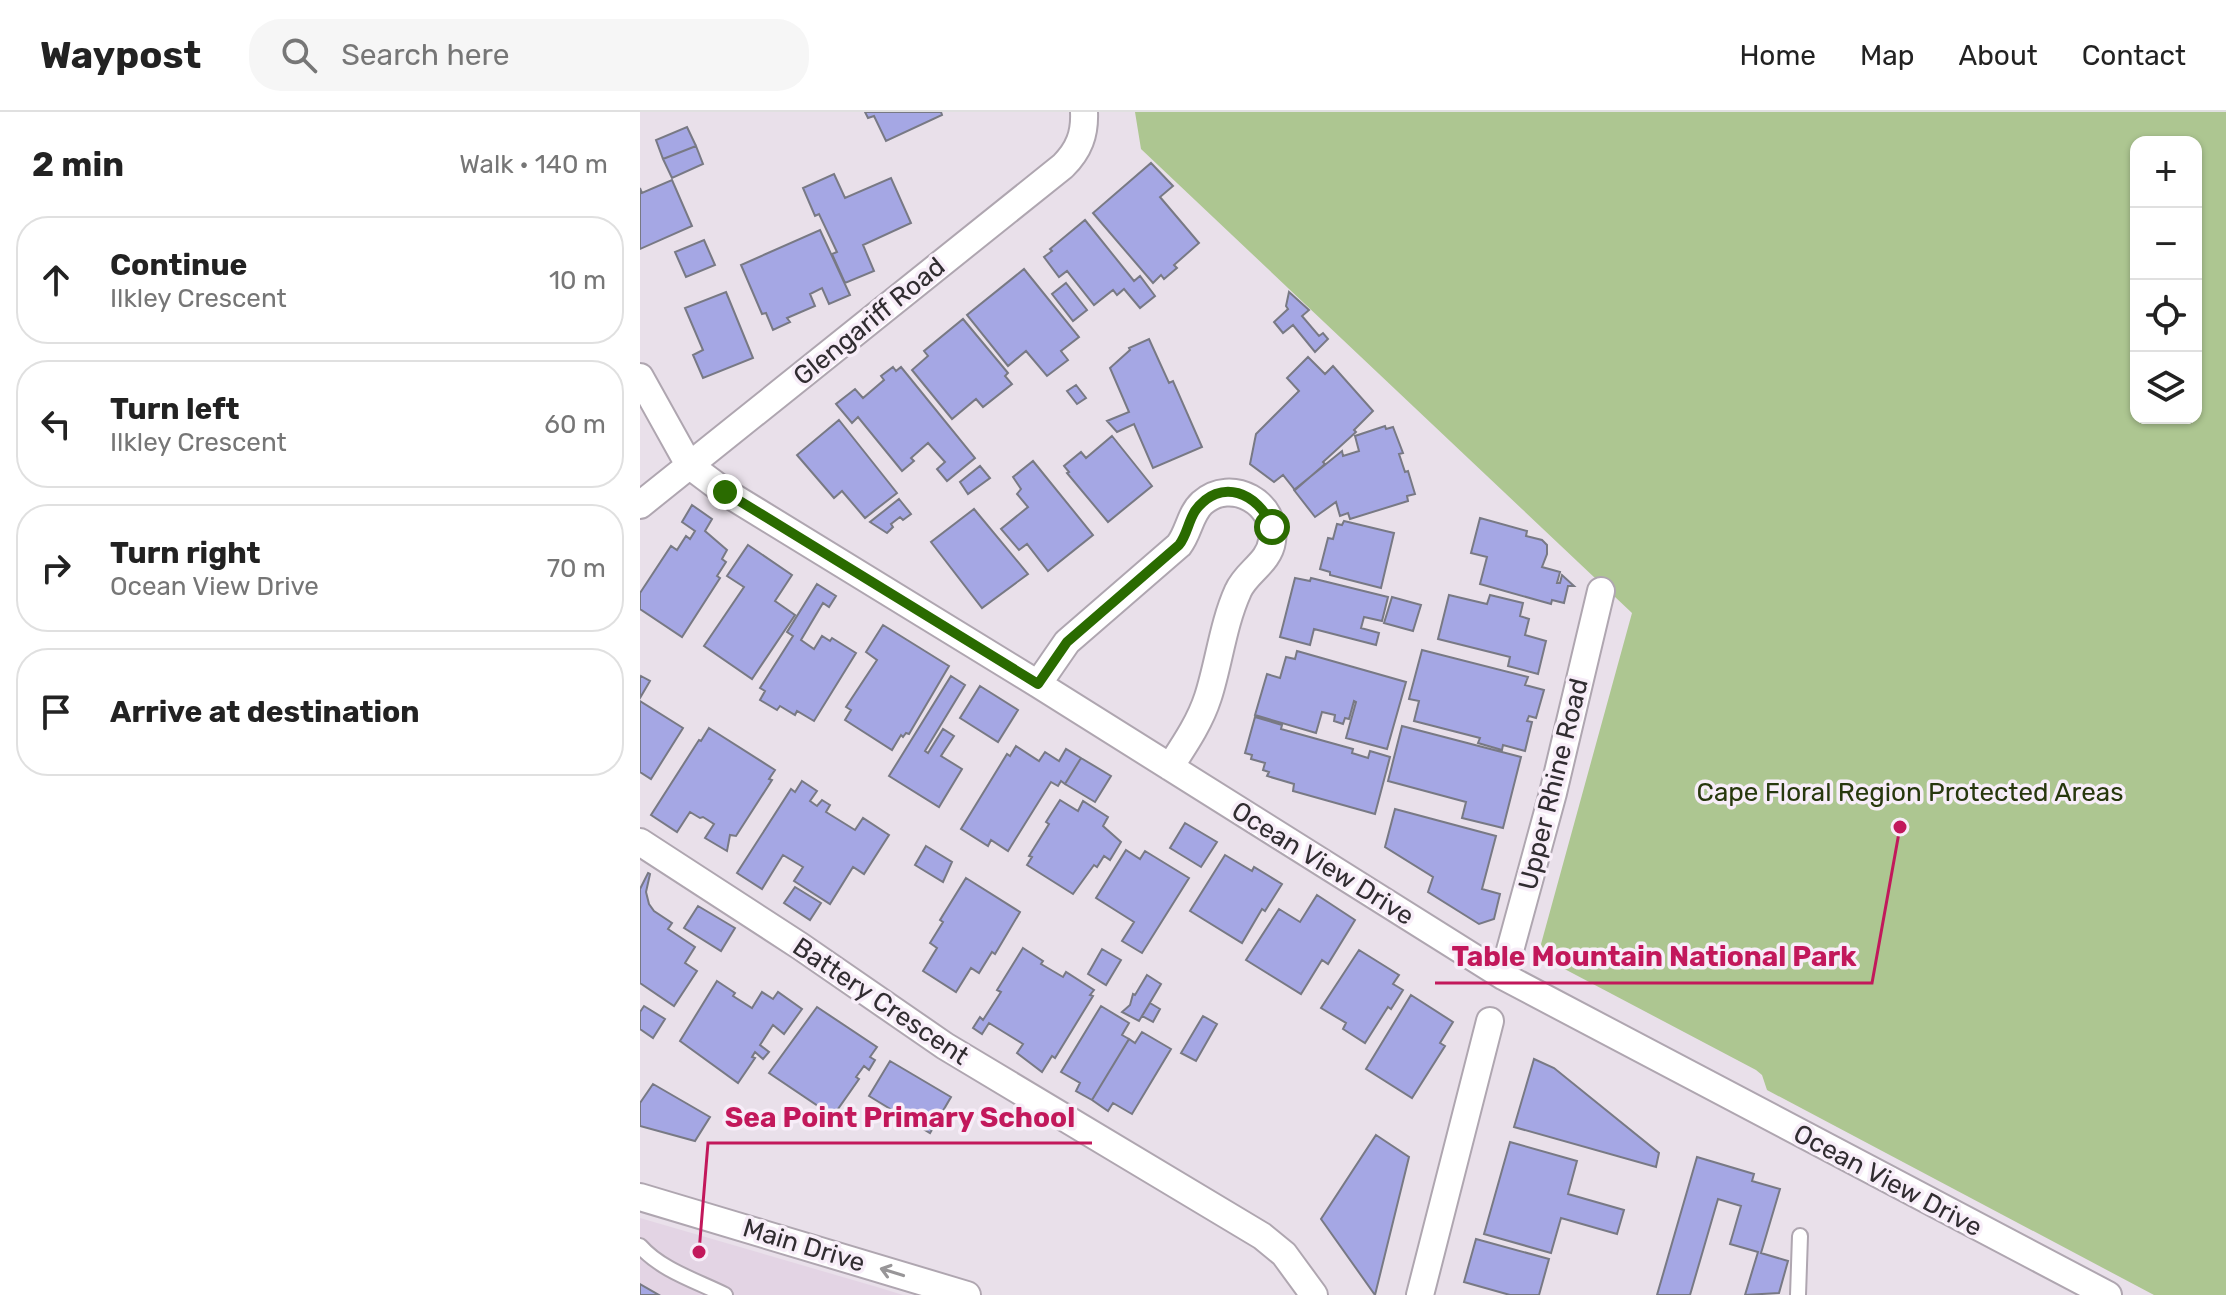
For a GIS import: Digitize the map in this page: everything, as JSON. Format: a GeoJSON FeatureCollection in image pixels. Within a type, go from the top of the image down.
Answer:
{"type":"FeatureCollection","features":[{"type":"Feature","properties":{"kind":"street","name":"Glengariff Road"},"geometry":{"type":"LineString","coordinates":[[640,505],[1063,166],[1074,155],[1084,119]]}},
{"type":"Feature","properties":{"kind":"street","name":"Ocean View Drive"},"geometry":{"type":"LineString","coordinates":[[640,377],[689,465],[725,492],[1503,976],[2108,1295]]}},
{"type":"Feature","properties":{"kind":"street"},"geometry":{"type":"LineString","coordinates":[[1038,684],[1077,632],[1179,545],[1193,513],[1203,502],[1215,494],[1230,492],[1245,494],[1258,502],[1267,513],[1272,527],[1272,542],[1267,556],[1238,589],[1202,713],[1170,767]]}},
{"type":"Feature","properties":{"kind":"street","name":"Upper Rhine Road"},"geometry":{"type":"LineString","coordinates":[[1503,976],[1549,807],[1601,591]]}},
{"type":"Feature","properties":{"kind":"street","name":"Battery Crescent"},"geometry":{"type":"LineString","coordinates":[[640,842],[800,946],[945,1046],[1262,1236],[1284,1254],[1314,1295]]}},
{"type":"Feature","properties":{"kind":"street"},"geometry":{"type":"LineString","coordinates":[[1420,1295],[1490,1021]]}},
{"type":"Feature","properties":{"kind":"street","name":"Main Drive"},"geometry":{"type":"LineString","coordinates":[[640,1197],[967,1295]]}},
{"type":"Feature","properties":{"kind":"lane"},"geometry":{"type":"LineString","coordinates":[[1798,1295],[1800,1236]]}},
{"type":"Feature","properties":{"kind":"lane"},"geometry":{"type":"LineString","coordinates":[[640,1246],[663,1265],[725,1295]]}},
{"type":"Feature","properties":{"kind":"shaded area"},"geometry":{"type":"Polygon","coordinates":[[[640,1218],[877,1287],[903,1295],[640,1295],[640,1218]]]}},
{"type":"Feature","properties":{"kind":"green space","name":"Cape Floral Region Protected Areas"},"geometry":{"type":"Polygon","coordinates":[[[1135,112],[2226,112],[2226,1295],[2154,1295],[1767,1090],[1762,1075],[1756,1070],[1538,955],[1632,613],[1141,149],[1135,112]]]}},
{"type":"Feature","properties":{"kind":"building"},"geometry":{"type":"Polygon","coordinates":[[[865,112],[941,112],[942,115],[886,141],[874,116],[868,118],[865,112]]]}},
{"type":"Feature","properties":{"kind":"building"},"geometry":{"type":"Polygon","coordinates":[[[687,127],[696,146],[663,159],[656,140],[687,127]]]}},
{"type":"Feature","properties":{"kind":"building"},"geometry":{"type":"Polygon","coordinates":[[[696,146],[703,164],[672,178],[663,159],[696,146]]]}},
{"type":"Feature","properties":{"kind":"building"},"geometry":{"type":"Polygon","coordinates":[[[1151,163],[1173,186],[1160,197],[1199,243],[1174,265],[1177,268],[1164,279],[1161,275],[1153,283],[1093,213],[1151,163]]]}},
{"type":"Feature","properties":{"kind":"building"},"geometry":{"type":"Polygon","coordinates":[[[834,174],[845,198],[891,178],[911,223],[863,245],[874,271],[845,283],[832,254],[837,252],[819,214],[815,216],[803,188],[834,174]]]}},
{"type":"Feature","properties":{"kind":"building"},"geometry":{"type":"Polygon","coordinates":[[[672,180],[692,226],[640,249],[640,188],[642,193],[672,180]]]}},
{"type":"Feature","properties":{"kind":"building"},"geometry":{"type":"Polygon","coordinates":[[[1085,220],[1134,281],[1140,276],[1155,296],[1140,308],[1124,289],[1117,295],[1113,290],[1094,305],[1067,271],[1059,277],[1044,257],[1085,220]]]}},
{"type":"Feature","properties":{"kind":"building"},"geometry":{"type":"Polygon","coordinates":[[[820,230],[850,295],[829,304],[822,288],[810,294],[815,306],[787,318],[790,322],[773,330],[766,313],[762,314],[741,265],[820,230]]]}},
{"type":"Feature","properties":{"kind":"building"},"geometry":{"type":"Polygon","coordinates":[[[704,240],[715,265],[686,277],[675,252],[704,240]]]}},
{"type":"Feature","properties":{"kind":"building"},"geometry":{"type":"Polygon","coordinates":[[[1024,269],[1079,337],[1061,351],[1068,360],[1047,376],[1026,351],[1008,366],[967,315],[1024,269]]]}},
{"type":"Feature","properties":{"kind":"building"},"geometry":{"type":"Polygon","coordinates":[[[1066,283],[1087,310],[1073,321],[1052,294],[1066,283]]]}},
{"type":"Feature","properties":{"kind":"building"},"geometry":{"type":"Polygon","coordinates":[[[726,292],[753,358],[703,378],[693,355],[703,350],[685,308],[726,292]]]}},
{"type":"Feature","properties":{"kind":"building"},"geometry":{"type":"Polygon","coordinates":[[[1289,292],[1309,310],[1302,316],[1319,336],[1323,333],[1328,339],[1315,352],[1293,325],[1283,333],[1274,322],[1288,309],[1289,292]]]}},
{"type":"Feature","properties":{"kind":"building"},"geometry":{"type":"Polygon","coordinates":[[[963,319],[1008,373],[1005,376],[1012,384],[983,407],[976,399],[952,419],[912,370],[928,356],[924,351],[963,319]]]}},
{"type":"Feature","properties":{"kind":"building"},"geometry":{"type":"Polygon","coordinates":[[[1149,339],[1169,383],[1173,381],[1202,447],[1153,468],[1134,424],[1117,432],[1107,421],[1129,412],[1110,368],[1129,348],[1149,339]]]}},
{"type":"Feature","properties":{"kind":"building"},"geometry":{"type":"Polygon","coordinates":[[[1308,357],[1325,374],[1333,366],[1373,411],[1354,430],[1356,432],[1323,462],[1325,464],[1295,490],[1283,475],[1274,482],[1250,464],[1256,434],[1299,391],[1287,378],[1308,357]]]}},
{"type":"Feature","properties":{"kind":"building"},"geometry":{"type":"Polygon","coordinates":[[[893,367],[896,371],[901,367],[975,458],[947,481],[937,469],[945,462],[928,443],[902,471],[858,417],[852,423],[836,404],[855,389],[863,398],[884,380],[881,376],[893,367]]]}},
{"type":"Feature","properties":{"kind":"building"},"geometry":{"type":"Polygon","coordinates":[[[1076,385],[1086,398],[1077,404],[1067,391],[1076,385]]]}},
{"type":"Feature","properties":{"kind":"building"},"geometry":{"type":"Polygon","coordinates":[[[839,420],[897,493],[865,518],[842,491],[834,498],[797,455],[839,420]]]}},
{"type":"Feature","properties":{"kind":"building"},"geometry":{"type":"Polygon","coordinates":[[[1385,426],[1386,429],[1393,427],[1403,453],[1399,454],[1415,494],[1407,496],[1408,501],[1350,519],[1348,513],[1340,516],[1336,502],[1315,517],[1294,490],[1342,451],[1343,456],[1359,451],[1355,436],[1385,426]]]}},
{"type":"Feature","properties":{"kind":"building"},"geometry":{"type":"Polygon","coordinates":[[[1112,436],[1152,486],[1108,522],[1064,466],[1081,452],[1086,458],[1112,436]]]}},
{"type":"Feature","properties":{"kind":"building"},"geometry":{"type":"Polygon","coordinates":[[[1033,461],[1093,535],[1048,571],[1027,544],[1019,550],[1001,529],[1028,507],[1017,494],[1021,489],[1013,477],[1033,461]]]}},
{"type":"Feature","properties":{"kind":"building"},"geometry":{"type":"Polygon","coordinates":[[[980,466],[990,478],[968,494],[960,482],[980,466]]]}},
{"type":"Feature","properties":{"kind":"building"},"geometry":{"type":"Polygon","coordinates":[[[899,499],[911,514],[891,524],[893,527],[887,533],[870,522],[899,499]]]}},
{"type":"Feature","properties":{"kind":"building"},"geometry":{"type":"Polygon","coordinates":[[[692,505],[712,519],[705,531],[727,550],[722,559],[726,562],[717,576],[720,578],[682,637],[640,609],[640,593],[671,546],[677,550],[686,536],[690,539],[695,531],[682,522],[692,505]]]}},
{"type":"Feature","properties":{"kind":"building"},"geometry":{"type":"Polygon","coordinates":[[[974,509],[1028,574],[982,608],[931,542],[974,509]]]}},
{"type":"Feature","properties":{"kind":"building"},"geometry":{"type":"Polygon","coordinates":[[[1480,518],[1527,531],[1526,536],[1542,540],[1547,545],[1542,567],[1560,572],[1557,583],[1560,583],[1562,575],[1574,586],[1568,586],[1564,603],[1552,600],[1551,604],[1480,584],[1487,557],[1471,553],[1480,518]]]}},
{"type":"Feature","properties":{"kind":"building"},"geometry":{"type":"Polygon","coordinates":[[[1344,521],[1394,533],[1381,588],[1330,575],[1330,572],[1320,569],[1328,538],[1333,539],[1337,524],[1342,525],[1344,521]]]}},
{"type":"Feature","properties":{"kind":"building"},"geometry":{"type":"Polygon","coordinates":[[[748,545],[792,575],[775,601],[795,615],[752,679],[704,646],[744,587],[727,576],[748,545]]]}},
{"type":"Feature","properties":{"kind":"building"},"geometry":{"type":"Polygon","coordinates":[[[1295,578],[1310,581],[1311,578],[1388,597],[1382,621],[1364,617],[1361,628],[1379,633],[1376,645],[1314,629],[1310,645],[1280,637],[1295,578]]]}},
{"type":"Feature","properties":{"kind":"building"},"geometry":{"type":"Polygon","coordinates":[[[817,584],[836,596],[829,607],[823,603],[801,640],[814,649],[822,636],[830,641],[832,638],[856,653],[814,721],[797,711],[795,715],[780,706],[777,710],[760,700],[765,691],[760,688],[793,636],[787,632],[817,584]]]}},
{"type":"Feature","properties":{"kind":"building"},"geometry":{"type":"Polygon","coordinates":[[[1449,595],[1487,604],[1490,595],[1523,603],[1520,616],[1529,619],[1525,635],[1546,641],[1538,674],[1508,666],[1510,657],[1438,639],[1449,595]]]}},
{"type":"Feature","properties":{"kind":"building"},"geometry":{"type":"Polygon","coordinates":[[[1392,597],[1421,605],[1413,631],[1384,623],[1392,597]]]}},
{"type":"Feature","properties":{"kind":"building"},"geometry":{"type":"Polygon","coordinates":[[[883,625],[949,666],[909,734],[901,735],[892,750],[845,720],[851,710],[846,707],[877,660],[866,652],[883,625]]]}},
{"type":"Feature","properties":{"kind":"building"},"geometry":{"type":"Polygon","coordinates":[[[1422,650],[1528,677],[1525,685],[1544,690],[1536,718],[1529,716],[1527,721],[1532,722],[1525,751],[1503,745],[1502,750],[1478,743],[1480,738],[1414,721],[1419,701],[1409,699],[1422,650]]]}},
{"type":"Feature","properties":{"kind":"building"},"geometry":{"type":"Polygon","coordinates":[[[1297,651],[1406,682],[1387,749],[1346,738],[1354,701],[1349,719],[1345,718],[1343,724],[1334,721],[1335,715],[1322,712],[1316,733],[1255,715],[1267,674],[1280,678],[1286,657],[1295,659],[1297,651]]]}},
{"type":"Feature","properties":{"kind":"building"},"geometry":{"type":"Polygon","coordinates":[[[951,676],[965,685],[925,751],[928,753],[943,729],[954,736],[941,756],[962,769],[939,807],[889,776],[951,676]]]}},
{"type":"Feature","properties":{"kind":"building"},"geometry":{"type":"Polygon","coordinates":[[[640,678],[650,681],[640,698],[640,678]]]}},
{"type":"Feature","properties":{"kind":"building"},"geometry":{"type":"Polygon","coordinates":[[[980,686],[1018,710],[998,742],[960,718],[980,686]]]}},
{"type":"Feature","properties":{"kind":"building"},"geometry":{"type":"Polygon","coordinates":[[[640,701],[683,728],[651,779],[640,772],[640,701]]]}},
{"type":"Feature","properties":{"kind":"building"},"geometry":{"type":"Polygon","coordinates":[[[1255,717],[1282,725],[1281,729],[1353,749],[1352,753],[1368,758],[1370,751],[1390,757],[1375,814],[1293,791],[1294,784],[1267,776],[1269,772],[1263,770],[1265,763],[1251,759],[1252,755],[1245,753],[1255,717]]]}},
{"type":"Feature","properties":{"kind":"building"},"geometry":{"type":"Polygon","coordinates":[[[1402,726],[1521,757],[1503,828],[1462,818],[1466,802],[1388,781],[1402,726]]]}},
{"type":"Feature","properties":{"kind":"building"},"geometry":{"type":"Polygon","coordinates":[[[709,728],[775,770],[769,779],[772,780],[736,836],[730,835],[727,851],[705,838],[714,824],[703,817],[690,812],[677,832],[651,815],[709,728]]]}},
{"type":"Feature","properties":{"kind":"building"},"geometry":{"type":"Polygon","coordinates":[[[1016,746],[1039,761],[1045,752],[1059,761],[1066,749],[1081,758],[1065,784],[1061,781],[1058,786],[1051,782],[1008,851],[991,840],[988,846],[961,829],[1007,754],[1010,756],[1016,746]]]}},
{"type":"Feature","properties":{"kind":"building"},"geometry":{"type":"Polygon","coordinates":[[[1081,758],[1111,776],[1095,802],[1065,784],[1081,758]]]}},
{"type":"Feature","properties":{"kind":"building"},"geometry":{"type":"Polygon","coordinates":[[[802,781],[817,791],[810,801],[817,806],[822,800],[830,805],[826,812],[855,830],[863,818],[889,835],[864,874],[853,867],[830,904],[794,881],[803,867],[783,855],[762,889],[737,873],[791,789],[795,792],[802,781]]]}},
{"type":"Feature","properties":{"kind":"building"},"geometry":{"type":"Polygon","coordinates":[[[1060,800],[1078,811],[1083,801],[1108,817],[1103,826],[1121,842],[1110,860],[1104,856],[1097,867],[1094,865],[1073,894],[1027,865],[1032,857],[1029,856],[1049,824],[1046,822],[1060,800]]]}},
{"type":"Feature","properties":{"kind":"building"},"geometry":{"type":"Polygon","coordinates":[[[1395,809],[1496,836],[1482,889],[1500,894],[1494,919],[1479,924],[1428,892],[1433,877],[1385,847],[1395,809]]]}},
{"type":"Feature","properties":{"kind":"building"},"geometry":{"type":"Polygon","coordinates":[[[1185,823],[1217,842],[1201,867],[1170,848],[1185,823]]]}},
{"type":"Feature","properties":{"kind":"building"},"geometry":{"type":"Polygon","coordinates":[[[926,846],[952,862],[943,882],[915,865],[926,846]]]}},
{"type":"Feature","properties":{"kind":"building"},"geometry":{"type":"Polygon","coordinates":[[[1126,850],[1140,859],[1145,851],[1189,878],[1142,953],[1122,941],[1134,922],[1096,898],[1126,850]]]}},
{"type":"Feature","properties":{"kind":"building"},"geometry":{"type":"Polygon","coordinates":[[[1225,855],[1252,871],[1254,867],[1282,884],[1265,911],[1262,909],[1242,943],[1190,911],[1225,855]]]}},
{"type":"Feature","properties":{"kind":"building"},"geometry":{"type":"Polygon","coordinates":[[[648,873],[646,892],[649,904],[672,923],[668,929],[695,947],[685,963],[697,971],[674,1006],[640,983],[640,889],[648,873]]]}},
{"type":"Feature","properties":{"kind":"building"},"geometry":{"type":"Polygon","coordinates":[[[966,878],[1020,912],[995,954],[992,952],[979,973],[971,968],[956,992],[923,971],[937,948],[930,943],[943,922],[940,920],[966,878]]]}},
{"type":"Feature","properties":{"kind":"building"},"geometry":{"type":"Polygon","coordinates":[[[795,887],[821,903],[810,920],[784,903],[795,887]]]}},
{"type":"Feature","properties":{"kind":"building"},"geometry":{"type":"Polygon","coordinates":[[[1317,895],[1355,920],[1328,964],[1322,960],[1301,994],[1246,960],[1279,909],[1300,922],[1317,895]]]}},
{"type":"Feature","properties":{"kind":"building"},"geometry":{"type":"Polygon","coordinates":[[[698,906],[735,928],[721,951],[684,928],[698,906]]]}},
{"type":"Feature","properties":{"kind":"building"},"geometry":{"type":"Polygon","coordinates":[[[1023,948],[1043,961],[1041,964],[1063,977],[1066,972],[1094,990],[1055,1058],[1052,1056],[1042,1072],[1017,1053],[1023,1044],[989,1023],[982,1034],[973,1028],[980,1017],[983,1020],[1001,992],[997,990],[1023,948]]]}},
{"type":"Feature","properties":{"kind":"building"},"geometry":{"type":"Polygon","coordinates":[[[1102,949],[1121,960],[1106,985],[1088,974],[1102,949]]]}},
{"type":"Feature","properties":{"kind":"building"},"geometry":{"type":"Polygon","coordinates":[[[1359,950],[1399,975],[1393,984],[1403,990],[1365,1043],[1343,1029],[1346,1023],[1321,1008],[1359,950]]]}},
{"type":"Feature","properties":{"kind":"building"},"geometry":{"type":"Polygon","coordinates":[[[1147,975],[1161,984],[1139,1021],[1122,1012],[1130,1005],[1133,994],[1147,975]]]}},
{"type":"Feature","properties":{"kind":"building"},"geometry":{"type":"Polygon","coordinates":[[[717,981],[752,1008],[762,992],[773,999],[778,992],[802,1009],[784,1034],[773,1025],[760,1045],[769,1052],[763,1059],[755,1052],[752,1057],[755,1058],[738,1083],[680,1041],[717,981]]]}},
{"type":"Feature","properties":{"kind":"building"},"geometry":{"type":"Polygon","coordinates":[[[1411,995],[1453,1022],[1440,1043],[1445,1046],[1412,1098],[1366,1069],[1411,995]]]}},
{"type":"Feature","properties":{"kind":"building"},"geometry":{"type":"Polygon","coordinates":[[[1150,1003],[1160,1009],[1153,1022],[1142,1016],[1150,1003]]]}},
{"type":"Feature","properties":{"kind":"building"},"geometry":{"type":"Polygon","coordinates":[[[644,1006],[665,1019],[653,1038],[640,1029],[640,1012],[644,1006]]]}},
{"type":"Feature","properties":{"kind":"building"},"geometry":{"type":"Polygon","coordinates":[[[1101,1006],[1129,1023],[1122,1035],[1129,1039],[1092,1100],[1076,1091],[1080,1083],[1061,1072],[1101,1006]]]}},
{"type":"Feature","properties":{"kind":"building"},"geometry":{"type":"Polygon","coordinates":[[[817,1007],[877,1047],[870,1057],[875,1060],[869,1070],[864,1066],[856,1077],[859,1079],[833,1116],[769,1073],[817,1007]]]}},
{"type":"Feature","properties":{"kind":"building"},"geometry":{"type":"Polygon","coordinates":[[[1203,1016],[1217,1024],[1196,1061],[1181,1053],[1203,1016]]]}},
{"type":"Feature","properties":{"kind":"building"},"geometry":{"type":"Polygon","coordinates":[[[1142,1032],[1171,1049],[1132,1114],[1113,1103],[1108,1111],[1092,1100],[1129,1039],[1135,1043],[1142,1032]]]}},
{"type":"Feature","properties":{"kind":"building"},"geometry":{"type":"Polygon","coordinates":[[[1534,1059],[1554,1068],[1659,1153],[1656,1167],[1514,1127],[1534,1059]]]}},
{"type":"Feature","properties":{"kind":"building"},"geometry":{"type":"Polygon","coordinates":[[[890,1061],[951,1097],[930,1133],[869,1096],[890,1061]]]}},
{"type":"Feature","properties":{"kind":"building"},"geometry":{"type":"Polygon","coordinates":[[[653,1084],[710,1117],[695,1141],[640,1126],[640,1103],[653,1084]]]}},
{"type":"Feature","properties":{"kind":"building"},"geometry":{"type":"Polygon","coordinates":[[[1376,1135],[1409,1157],[1375,1295],[1321,1219],[1376,1135]]]}},
{"type":"Feature","properties":{"kind":"building"},"geometry":{"type":"Polygon","coordinates":[[[1510,1142],[1577,1161],[1568,1194],[1624,1210],[1617,1234],[1561,1218],[1551,1253],[1484,1234],[1510,1142]]]}},
{"type":"Feature","properties":{"kind":"building"},"geometry":{"type":"Polygon","coordinates":[[[1697,1157],[1754,1174],[1752,1181],[1780,1189],[1761,1253],[1788,1261],[1779,1293],[1745,1295],[1758,1252],[1730,1244],[1741,1206],[1718,1199],[1690,1295],[1657,1295],[1697,1157]]]}},
{"type":"Feature","properties":{"kind":"building"},"geometry":{"type":"Polygon","coordinates":[[[1476,1239],[1549,1259],[1539,1295],[1510,1295],[1464,1282],[1476,1239]]]}},
{"type":"Feature","properties":{"kind":"building"},"geometry":{"type":"Polygon","coordinates":[[[640,1284],[659,1295],[640,1295],[640,1284]]]}},
{"type":"Feature","properties":{"kind":"place","name":"Table Mountain National Park"},"geometry":{"type":"Point","coordinates":[1900,827]}},
{"type":"Feature","properties":{"kind":"place","name":"Sea Point Primary School"},"geometry":{"type":"Point","coordinates":[699,1252]}},
{"type":"Feature","properties":{"kind":"route"},"geometry":{"type":"LineString","coordinates":[[725,492],[1038,684],[1067,642],[1086,623],[1179,545],[1193,513],[1203,502],[1215,494],[1245,494],[1258,502],[1267,513],[1272,527]]}}]}
